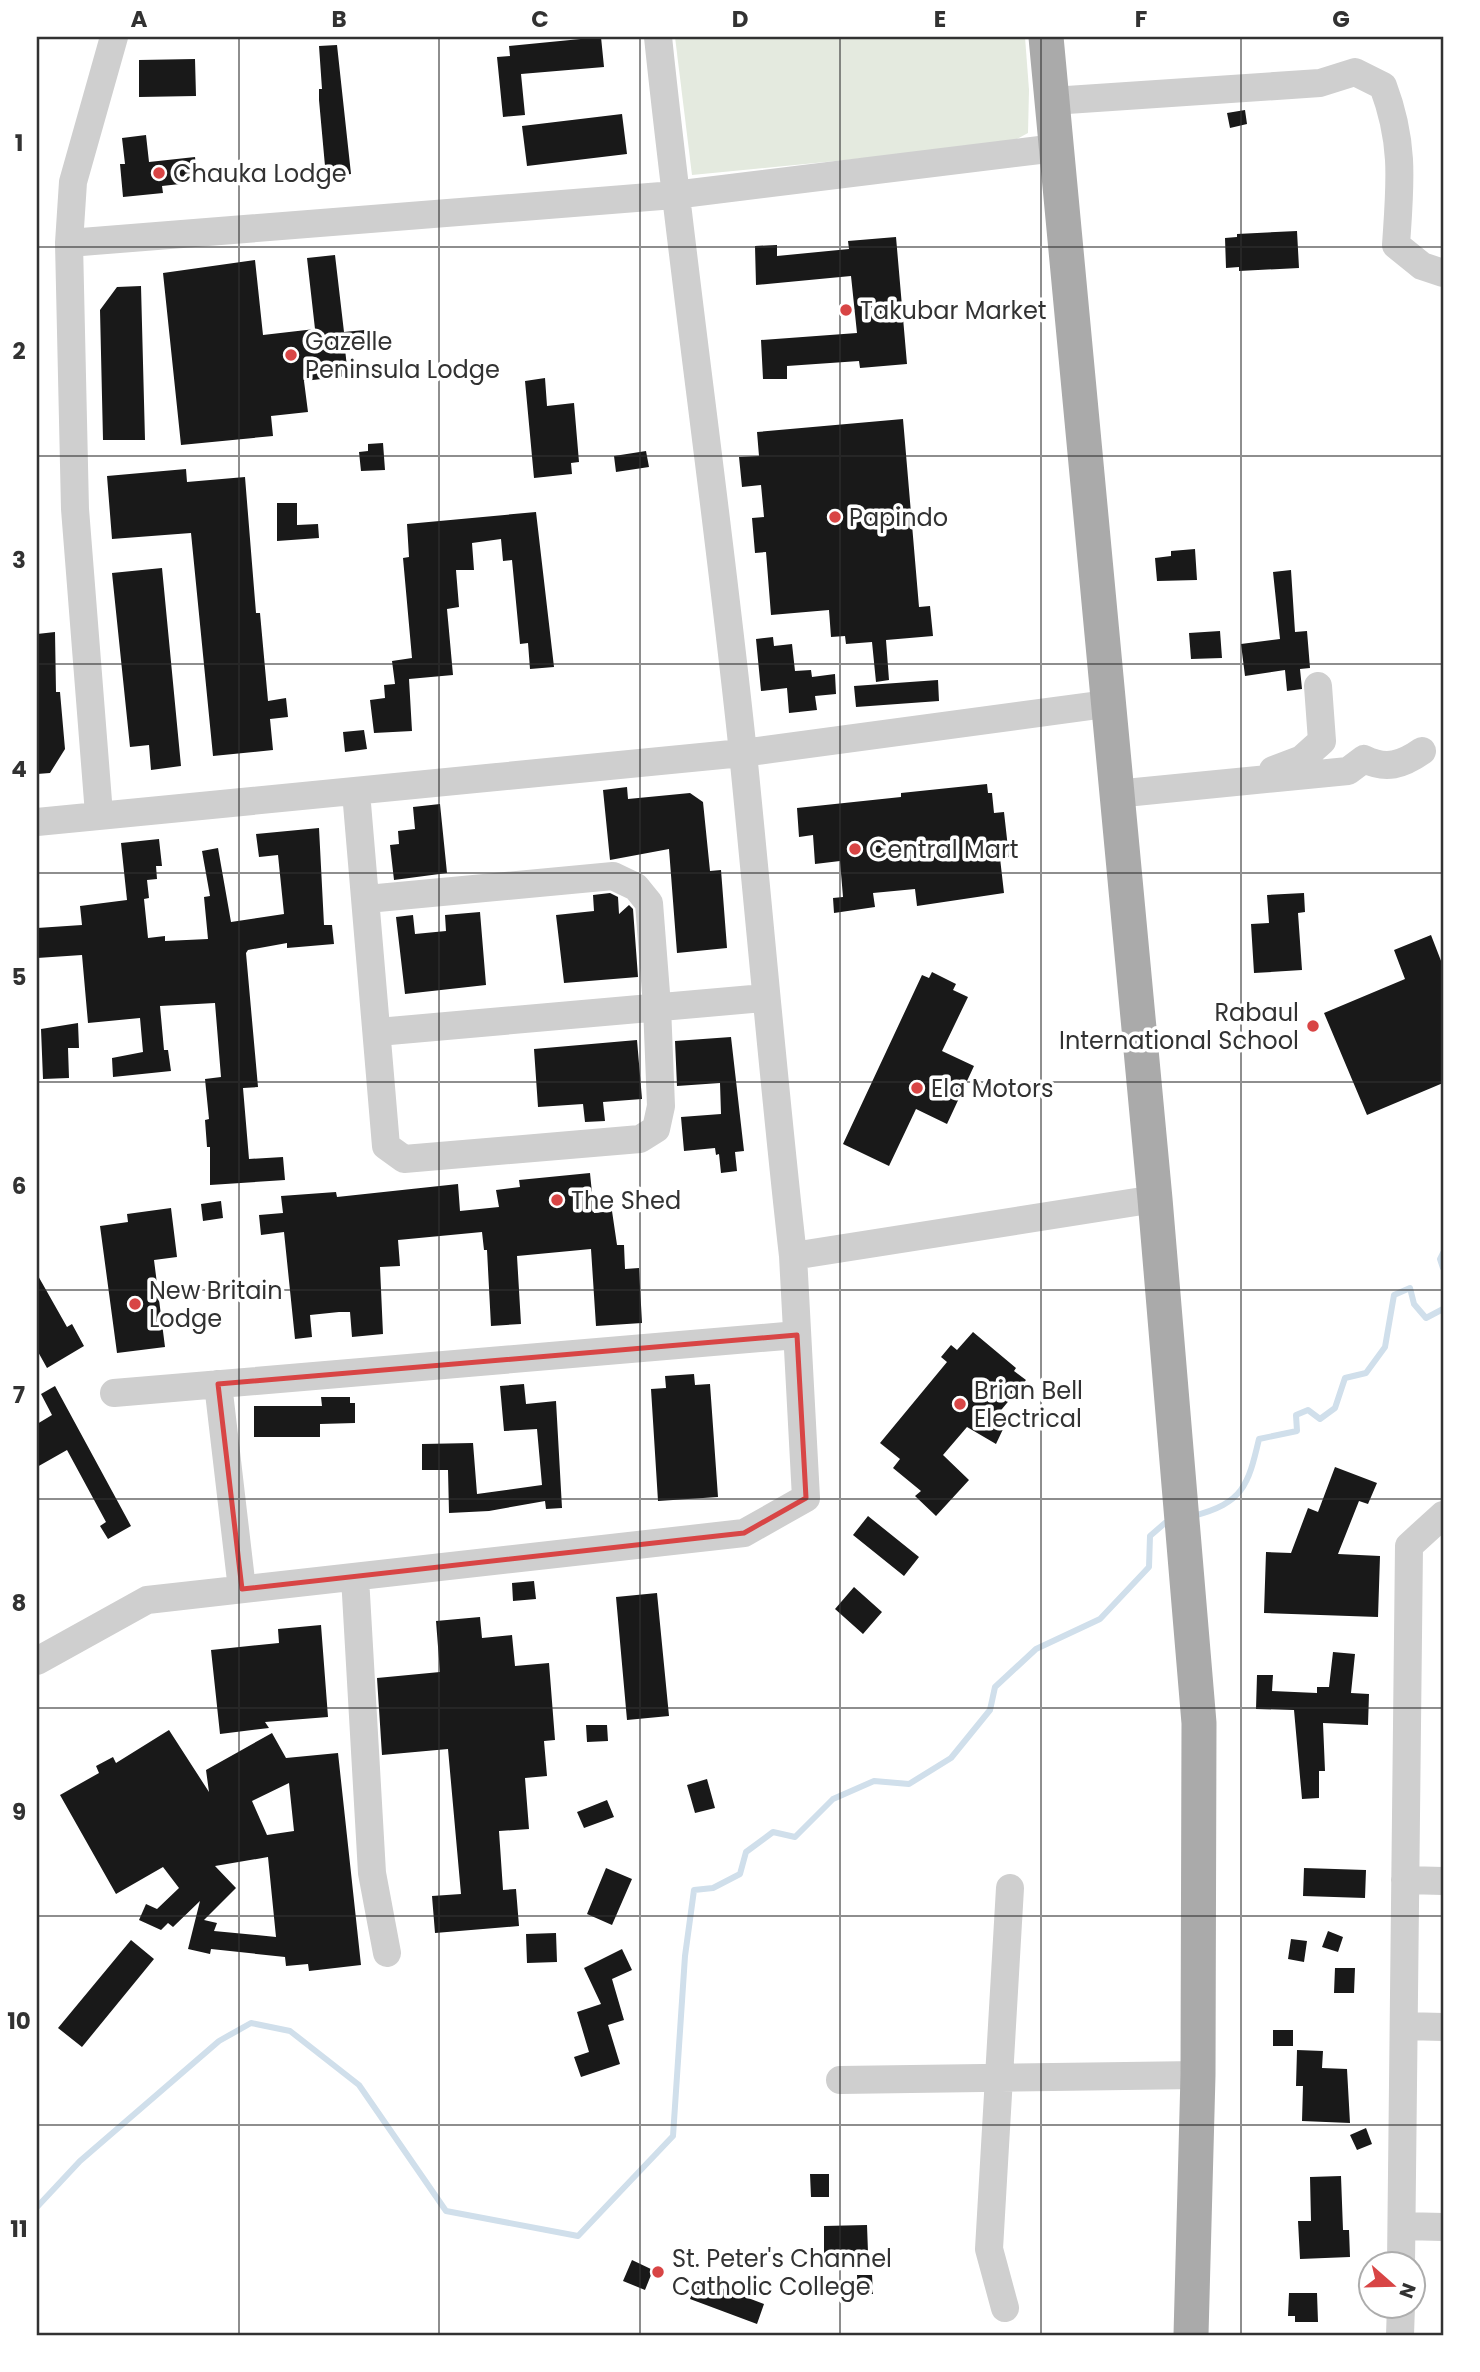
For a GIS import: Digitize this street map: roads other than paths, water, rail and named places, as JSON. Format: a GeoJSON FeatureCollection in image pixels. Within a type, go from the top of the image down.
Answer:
{"type":"FeatureCollection","features":[{"type":"Feature","properties":{"kind":"main road"},"geometry":{"type":"LineString","coordinates":[[1046,37],[1065,219],[1106,704],[1155,1199],[1199,1723],[1198,2075],[1191,2335]]}},
{"type":"Feature","properties":{"kind":"street"},"geometry":{"type":"LineString","coordinates":[[99,814],[75,509],[69,243],[73,181],[114,37]]}},
{"type":"Feature","properties":{"kind":"street"},"geometry":{"type":"LineString","coordinates":[[37,1661],[147,1600],[744,1533],[806,1498],[793,1256],[764,999],[743,753],[674,195],[658,37]]}},
{"type":"Feature","properties":{"kind":"street"},"geometry":{"type":"LineString","coordinates":[[1052,101],[1320,83],[1354,72],[1383,86],[1393,113],[1402,165],[1396,244],[1422,266],[1443,273]]}},
{"type":"Feature","properties":{"kind":"street"},"geometry":{"type":"LineString","coordinates":[[69,243],[674,195],[1056,148]]}},
{"type":"Feature","properties":{"kind":"street"},"geometry":{"type":"LineString","coordinates":[[1246,781],[1302,759],[1322,741],[1318,686]]}},
{"type":"Feature","properties":{"kind":"street"},"geometry":{"type":"LineString","coordinates":[[37,822],[743,753],[1106,704]]}},
{"type":"Feature","properties":{"kind":"street"},"geometry":{"type":"LineString","coordinates":[[1115,794],[1348,771],[1364,759],[1379,767],[1408,760],[1422,751]]}},
{"type":"Feature","properties":{"kind":"street"},"geometry":{"type":"LineString","coordinates":[[356,792],[386,1146],[404,1160],[640,1139],[656,1129],[661,1106],[649,903],[636,887],[613,876],[367,900]]}},
{"type":"Feature","properties":{"kind":"street"},"geometry":{"type":"LineString","coordinates":[[377,1032],[657,1006],[764,999]]}},
{"type":"Feature","properties":{"kind":"street"},"geometry":{"type":"LineString","coordinates":[[793,1256],[1155,1199]]}},
{"type":"Feature","properties":{"kind":"street"},"geometry":{"type":"LineString","coordinates":[[114,1393],[797,1335]]}},
{"type":"Feature","properties":{"kind":"street"},"geometry":{"type":"LineString","coordinates":[[218,1384],[243,1589]]}},
{"type":"Feature","properties":{"kind":"street"},"geometry":{"type":"LineString","coordinates":[[1401,2250],[1409,1546],[1443,1515]]}},
{"type":"Feature","properties":{"kind":"street"},"geometry":{"type":"LineString","coordinates":[[355,1577],[372,1873],[387,1953]]}},
{"type":"Feature","properties":{"kind":"street"},"geometry":{"type":"LineString","coordinates":[[1405,1880],[1443,1881]]}},
{"type":"Feature","properties":{"kind":"street"},"geometry":{"type":"LineString","coordinates":[[1005,2308],[989,2249],[1010,1888]]}},
{"type":"Feature","properties":{"kind":"street"},"geometry":{"type":"LineString","coordinates":[[1404,2026],[1443,2027]]}},
{"type":"Feature","properties":{"kind":"street"},"geometry":{"type":"LineString","coordinates":[[840,2080],[1198,2075]]}},
{"type":"Feature","properties":{"kind":"street"},"geometry":{"type":"LineString","coordinates":[[1402,2227],[1443,2227]]}},
{"type":"Feature","properties":{"kind":"waterway"},"geometry":{"type":"LineString","coordinates":[[1443,1253],[1440,1259],[1443,1268]]}},
{"type":"Feature","properties":{"kind":"waterway"},"geometry":{"type":"LineString","coordinates":[[1193,1516],[1223,1505],[1241,1490],[1251,1469],[1259,1439],[1297,1431],[1296,1415],[1308,1410],[1320,1419],[1335,1408],[1345,1378],[1366,1373],[1385,1347],[1394,1295],[1410,1288],[1414,1304],[1426,1318],[1443,1309]]}},
{"type":"Feature","properties":{"kind":"waterway"},"geometry":{"type":"LineString","coordinates":[[37,2207],[80,2161],[219,2041],[251,2023],[290,2031],[359,2085],[446,2211],[578,2236],[673,2136],[685,1956],[694,1890],[713,1888],[740,1874],[746,1852],[773,1832],[795,1837],[833,1799],[874,1781],[909,1784],[951,1758],[990,1710],[995,1687],[1036,1649],[1100,1619],[1149,1567],[1150,1536],[1165,1523],[1172,1521]]}},
{"type":"Feature","properties":{"kind":"place","name":"Chauka Lodge"},"geometry":{"type":"Point","coordinates":[159,173]}},
{"type":"Feature","properties":{"kind":"place","name":"Takubar Market"},"geometry":{"type":"Point","coordinates":[846,310]}},
{"type":"Feature","properties":{"kind":"place","name":"Gazelle Peninsula Lodge"},"geometry":{"type":"Point","coordinates":[291,355]}},
{"type":"Feature","properties":{"kind":"place","name":"Papindo"},"geometry":{"type":"Point","coordinates":[835,517]}},
{"type":"Feature","properties":{"kind":"place","name":"Central Mart"},"geometry":{"type":"Point","coordinates":[855,849]}},
{"type":"Feature","properties":{"kind":"place","name":"Rabaul International School"},"geometry":{"type":"Point","coordinates":[1313,1026]}},
{"type":"Feature","properties":{"kind":"place","name":"Ela Motors"},"geometry":{"type":"Point","coordinates":[917,1088]}},
{"type":"Feature","properties":{"kind":"place","name":"The Shed"},"geometry":{"type":"Point","coordinates":[557,1200]}},
{"type":"Feature","properties":{"kind":"place","name":"New Britain Lodge"},"geometry":{"type":"Point","coordinates":[135,1304]}},
{"type":"Feature","properties":{"kind":"place","name":"Brian Bell Electrical"},"geometry":{"type":"Point","coordinates":[960,1404]}},
{"type":"Feature","properties":{"kind":"place","name":"St. Peter's Channel Catholic College"},"geometry":{"type":"Point","coordinates":[658,2272]}}]}
